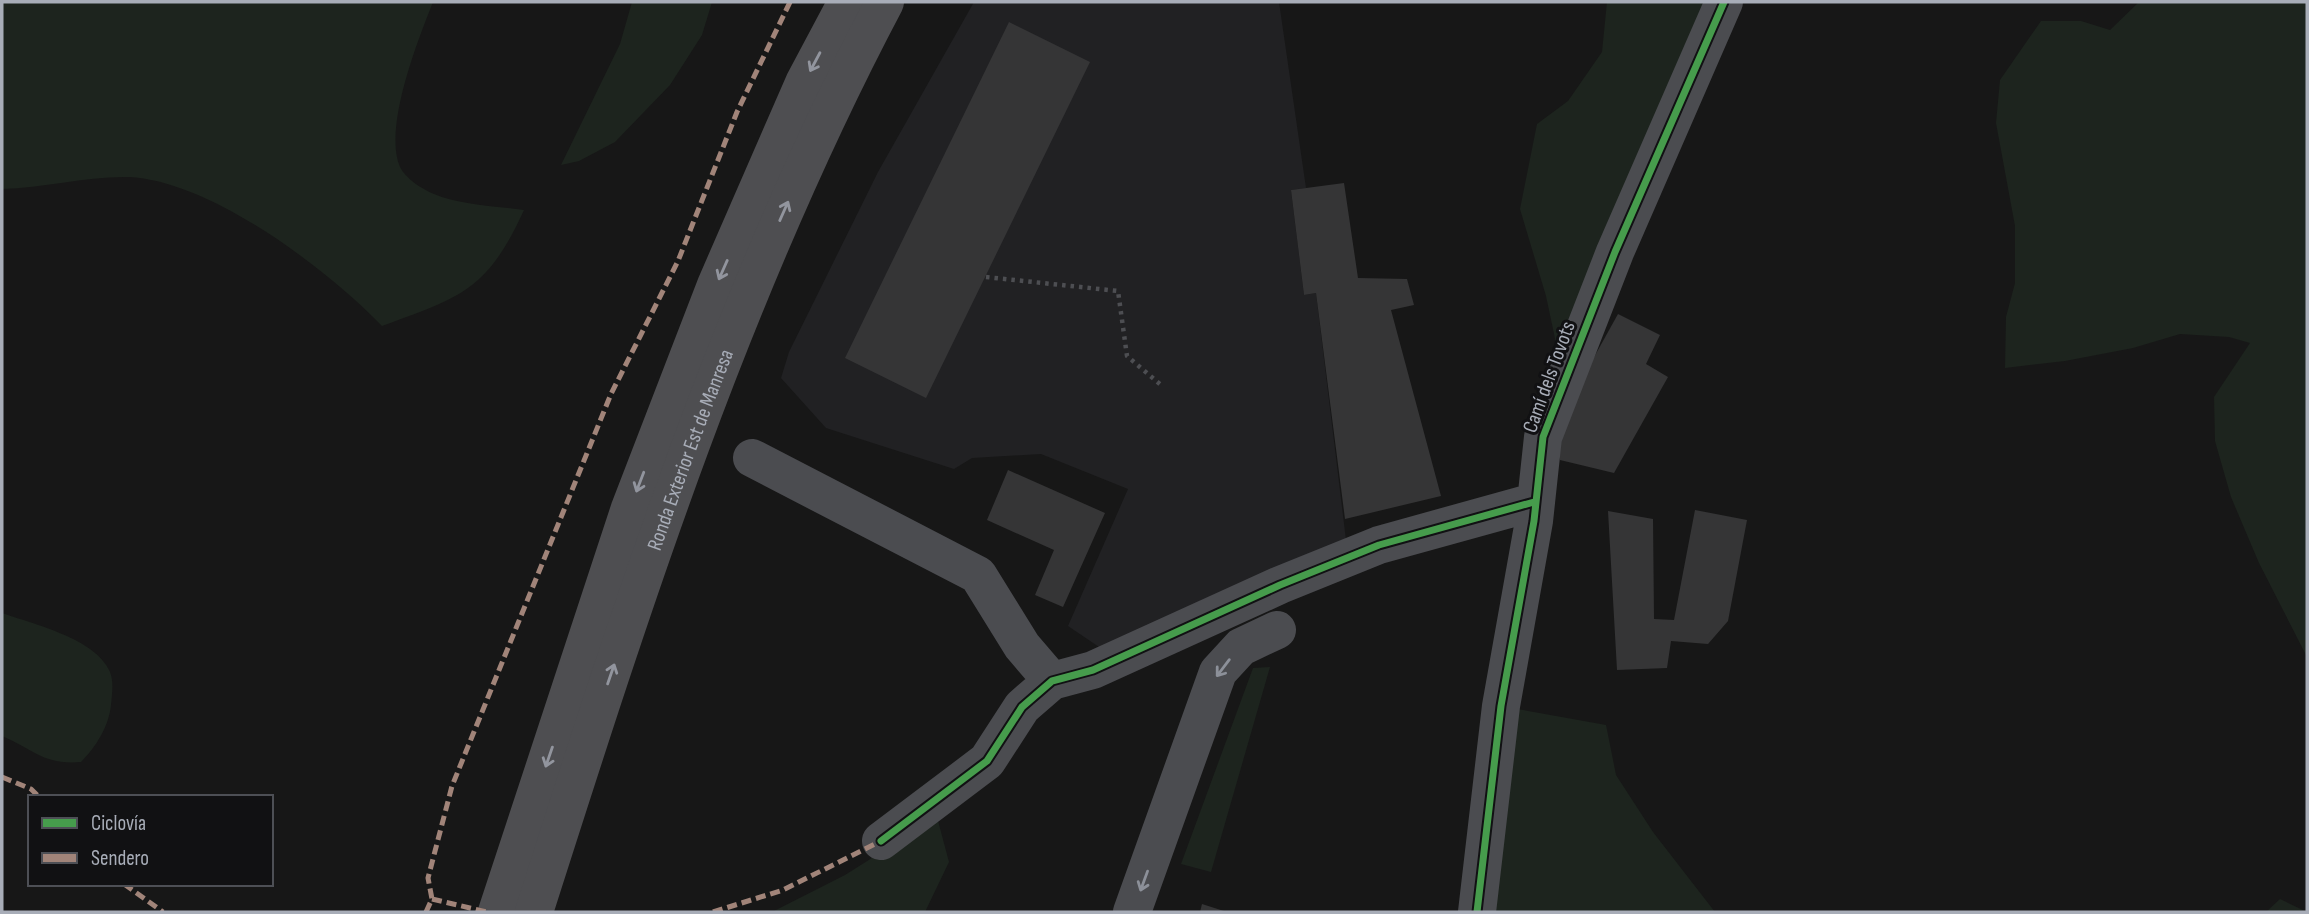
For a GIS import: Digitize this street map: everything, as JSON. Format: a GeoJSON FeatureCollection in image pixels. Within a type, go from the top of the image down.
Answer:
{"type":"FeatureCollection","features":[{"type":"Feature","properties":{"kind":"highway","name":"Ronda Exterior Est de Manresa"},"geometry":{"type":"LineString","coordinates":[[497,912],[634,496],[716,285],[804,83],[847,2]]}},
{"type":"Feature","properties":{"kind":"highway","name":"Ronda Exterior Est de Manresa"},"geometry":{"type":"LineString","coordinates":[[534,912],[663,519],[747,295],[834,99],[885,2]]}},
{"type":"Feature","properties":{"kind":"highway"},"geometry":{"type":"LineString","coordinates":[[560,912],[589,738]]}},
{"type":"Feature","properties":{"kind":"street","name":"Camí dels Tovots"},"geometry":{"type":"LineString","coordinates":[[1477,912],[1501,706],[1534,521],[1543,437],[1615,252],[1724,2]]}},
{"type":"Feature","properties":{"kind":"street"},"geometry":{"type":"LineString","coordinates":[[752,458],[978,575],[1023,646],[1052,681]]}},
{"type":"Feature","properties":{"kind":"street"},"geometry":{"type":"LineString","coordinates":[[881,841],[987,761],[1022,707],[1052,681],[1093,670],[1280,585],[1379,545],[1534,502]]}},
{"type":"Feature","properties":{"kind":"street"},"geometry":{"type":"LineString","coordinates":[[1132,912],[1217,672],[1241,648],[1277,630]]}},
{"type":"Feature","properties":{"kind":"path"},"geometry":{"type":"LineString","coordinates":[[986,277],[1118,291],[1127,356],[1161,385]]}},
{"type":"Feature","properties":{"kind":"shaded area"},"geometry":{"type":"Polygon","coordinates":[[[2,2],[433,2],[411,61],[399,108],[396,150],[400,167],[415,183],[444,198],[524,210],[497,258],[469,288],[432,307],[382,326],[331,279],[299,255],[231,211],[195,194],[161,182],[129,177],[2,189],[2,2]]]}},
{"type":"Feature","properties":{"kind":"shaded area"},"geometry":{"type":"Polygon","coordinates":[[[632,2],[712,2],[702,35],[670,85],[615,142],[579,161],[561,165],[620,44],[632,2]]]}},
{"type":"Feature","properties":{"kind":"shaded area"},"geometry":{"type":"Polygon","coordinates":[[[974,2],[1279,2],[1306,188],[1291,190],[1304,295],[1316,293],[1346,540],[1105,651],[1068,626],[1128,489],[1041,454],[972,458],[954,469],[826,428],[781,378],[789,352],[878,172],[974,2]]]}},
{"type":"Feature","properties":{"kind":"shaded area"},"geometry":{"type":"Polygon","coordinates":[[[1607,2],[1724,2],[1564,381],[1546,296],[1520,209],[1537,124],[1568,101],[1602,52],[1607,2]]]}},
{"type":"Feature","properties":{"kind":"shaded area"},"geometry":{"type":"Polygon","coordinates":[[[2139,2],[2307,2],[2307,657],[2259,563],[2231,497],[2215,441],[2214,397],[2250,343],[2229,337],[2180,334],[2133,348],[2065,361],[2005,368],[2006,317],[2015,283],[2015,226],[1996,123],[2000,80],[2041,21],[2081,21],[2110,30],[2139,2]]]}},
{"type":"Feature","properties":{"kind":"shaded area"},"geometry":{"type":"Polygon","coordinates":[[[2,613],[78,641],[103,660],[110,672],[112,692],[108,721],[97,743],[81,762],[48,759],[2,736],[2,613]]]}},
{"type":"Feature","properties":{"kind":"shaded area"},"geometry":{"type":"Polygon","coordinates":[[[1270,667],[1211,872],[1181,864],[1253,668],[1270,667]]]}},
{"type":"Feature","properties":{"kind":"shaded area"},"geometry":{"type":"Polygon","coordinates":[[[1501,706],[1606,725],[1616,775],[1653,832],[1715,912],[1477,912],[1501,706]]]}},
{"type":"Feature","properties":{"kind":"shaded area"},"geometry":{"type":"Polygon","coordinates":[[[937,817],[949,862],[925,912],[772,912],[845,875],[937,817]]]}},
{"type":"Feature","properties":{"kind":"shaded area"},"geometry":{"type":"Polygon","coordinates":[[[2280,899],[2307,912],[2266,912],[2280,899]]]}},
{"type":"Feature","properties":{"kind":"building"},"geometry":{"type":"Polygon","coordinates":[[[1009,22],[1090,62],[926,398],[845,358],[1009,22]]]}},
{"type":"Feature","properties":{"kind":"building"},"geometry":{"type":"Polygon","coordinates":[[[1344,183],[1358,278],[1407,279],[1414,305],[1391,310],[1441,496],[1345,519],[1316,293],[1304,295],[1291,190],[1344,183]]]}},
{"type":"Feature","properties":{"kind":"building"},"geometry":{"type":"Polygon","coordinates":[[[1618,314],[1660,335],[1646,364],[1668,377],[1614,473],[1560,460],[1558,422],[1618,314]]]}},
{"type":"Feature","properties":{"kind":"building"},"geometry":{"type":"Polygon","coordinates":[[[1008,470],[1105,513],[1063,607],[1035,595],[1054,550],[987,520],[1008,470]]]}},
{"type":"Feature","properties":{"kind":"building"},"geometry":{"type":"Polygon","coordinates":[[[1695,510],[1747,520],[1728,621],[1708,644],[1671,641],[1667,668],[1617,670],[1608,511],[1653,519],[1654,619],[1674,620],[1695,510]]]}},
{"type":"Feature","properties":{"kind":"building"},"geometry":{"type":"Polygon","coordinates":[[[1202,904],[1227,912],[1200,912],[1202,904]]]}},
{"type":"Feature","properties":{"kind":"marked path"},"geometry":{"type":"LineString","coordinates":[[426,912],[432,899],[428,878],[452,786],[611,394],[678,261],[737,112],[790,2]]}},
{"type":"Feature","properties":{"kind":"marked path"},"geometry":{"type":"LineString","coordinates":[[2,777],[31,789],[37,795]]}},
{"type":"Feature","properties":{"kind":"marked path"},"geometry":{"type":"LineString","coordinates":[[713,912],[783,890],[881,841]]}},
{"type":"Feature","properties":{"kind":"marked path"},"geometry":{"type":"LineString","coordinates":[[127,886],[163,912]]}},
{"type":"Feature","properties":{"kind":"marked path"},"geometry":{"type":"LineString","coordinates":[[432,899],[487,912]]}},
{"type":"Feature","properties":{"kind":"cycle path"},"geometry":{"type":"LineString","coordinates":[[1477,912],[1501,706],[1534,521],[1543,437],[1615,252],[1724,2]]}},
{"type":"Feature","properties":{"kind":"cycle path"},"geometry":{"type":"LineString","coordinates":[[881,841],[987,761],[1022,707],[1052,681],[1093,670],[1280,585],[1379,545],[1534,502]]}}]}
